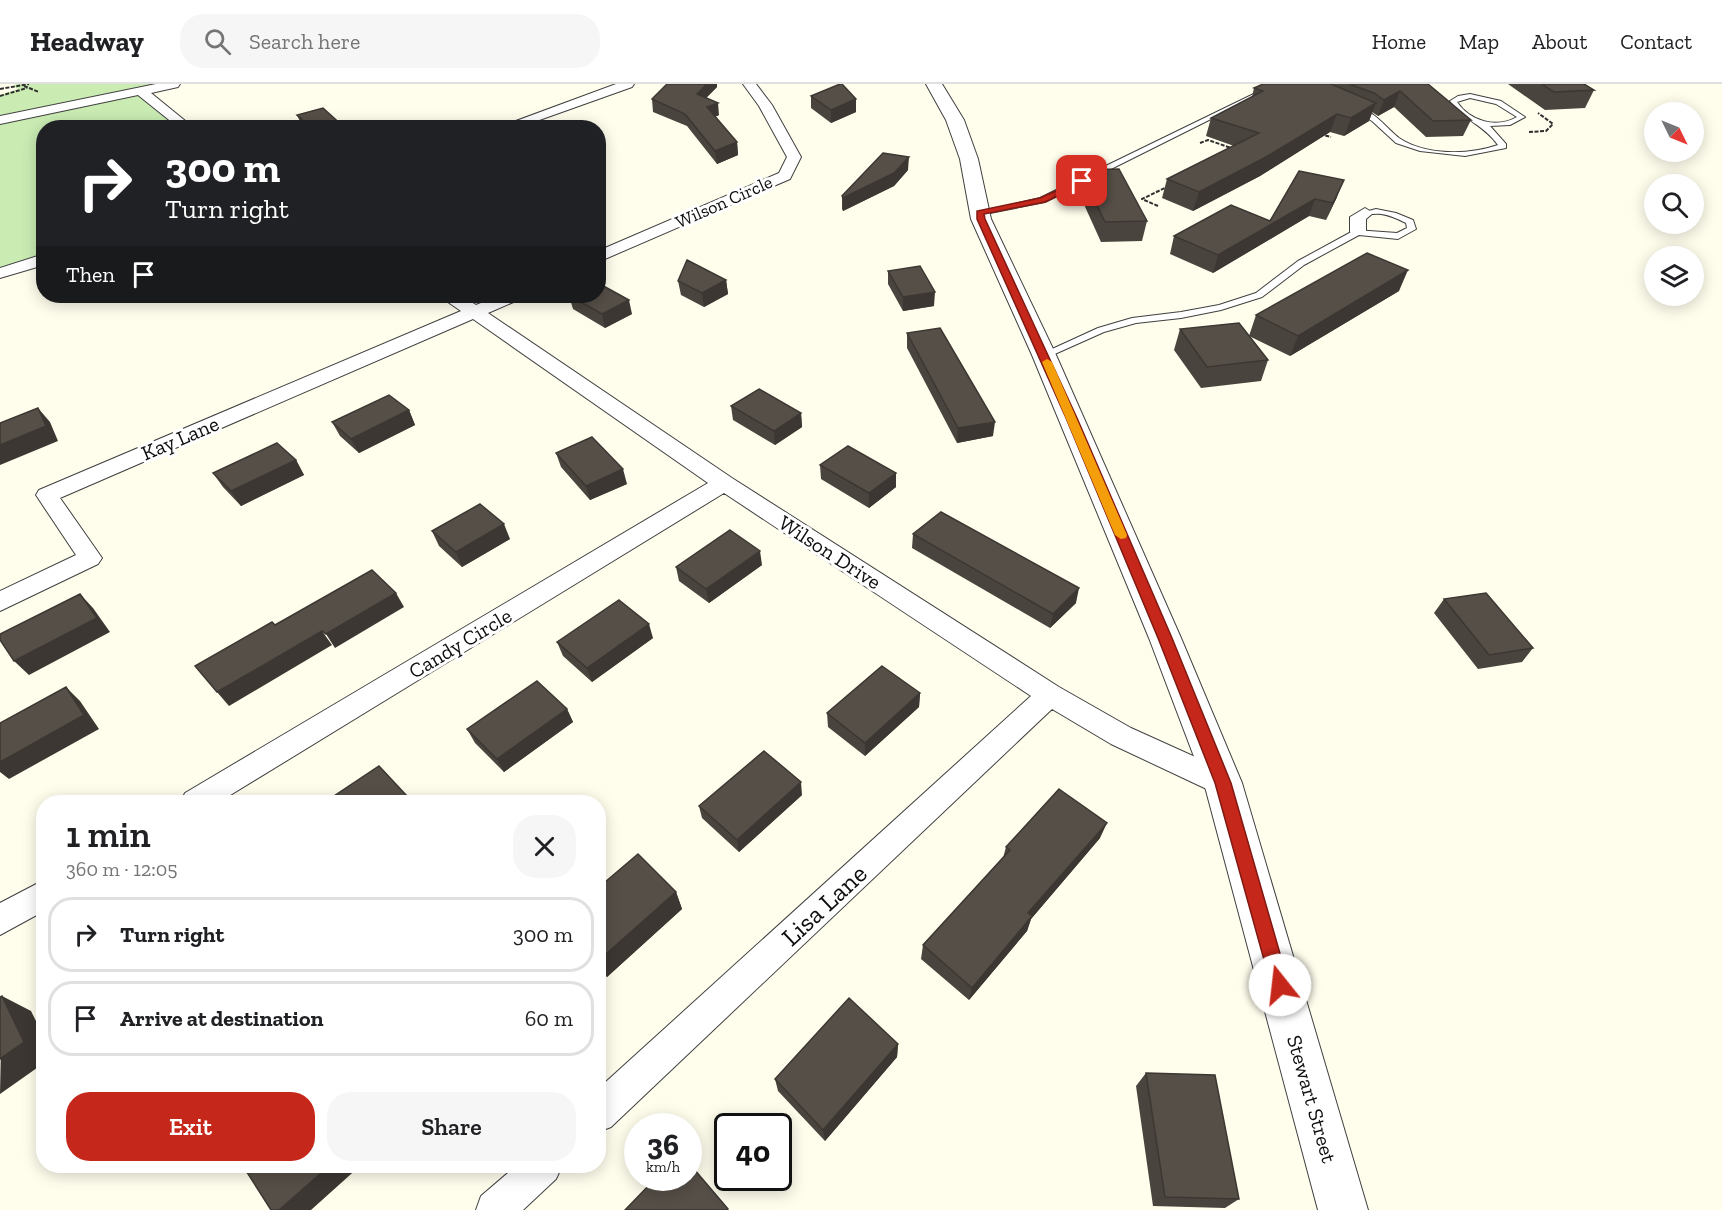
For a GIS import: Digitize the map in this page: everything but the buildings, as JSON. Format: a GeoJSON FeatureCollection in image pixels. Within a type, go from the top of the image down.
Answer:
{"type":"FeatureCollection","features":[{"type":"Feature","properties":{"kind":"street"},"geometry":{"type":"LineString","coordinates":[[0,120],[174,84]]}},
{"type":"Feature","properties":{"kind":"street"},"geometry":{"type":"LineString","coordinates":[[527,120],[628,84]]}},
{"type":"Feature","properties":{"kind":"street","name":"Wilson Circle"},"geometry":{"type":"LineString","coordinates":[[606,254],[785,176],[794,157],[770,113],[749,84]]}},
{"type":"Feature","properties":{"kind":"street","name":"Stewart Street"},"geometry":{"type":"LineString","coordinates":[[934,84],[955,120],[965,149],[980,213],[1044,355],[1156,617],[1223,783],[1343,1210]]}},
{"type":"Feature","properties":{"kind":"street"},"geometry":{"type":"LineString","coordinates":[[141,90],[156,105],[177,120]]}},
{"type":"Feature","properties":{"kind":"street"},"geometry":{"type":"LineString","coordinates":[[1358,232],[1358,217],[1365,213]]}},
{"type":"Feature","properties":{"kind":"street"},"geometry":{"type":"LineString","coordinates":[[0,273],[36,262]]}},
{"type":"Feature","properties":{"kind":"street","name":"Wilson Drive"},"geometry":{"type":"LineString","coordinates":[[462,303],[724,483],[1050,695],[1121,736],[1223,783]]}},
{"type":"Feature","properties":{"kind":"street"},"geometry":{"type":"LineString","coordinates":[[476,312],[496,303]]}},
{"type":"Feature","properties":{"kind":"street","name":"Kay Lane"},"geometry":{"type":"LineString","coordinates":[[0,602],[90,558],[47,495],[476,312]]}},
{"type":"Feature","properties":{"kind":"street","name":"Candy Circle"},"geometry":{"type":"LineString","coordinates":[[207,795],[724,483]]}},
{"type":"Feature","properties":{"kind":"street","name":"Lisa Lane"},"geometry":{"type":"LineString","coordinates":[[606,1107],[1050,695]]}},
{"type":"Feature","properties":{"kind":"street"},"geometry":{"type":"LineString","coordinates":[[0,920],[36,899]]}},
{"type":"Feature","properties":{"kind":"street"},"geometry":{"type":"LineString","coordinates":[[495,1210],[535,1173]]}},
{"type":"Feature","properties":{"kind":"lane"},"geometry":{"type":"LineString","coordinates":[[980,213],[1042,200],[1264,89],[1272,88]]}},
{"type":"Feature","properties":{"kind":"lane"},"geometry":{"type":"LineString","coordinates":[[1351,108],[1374,118],[1398,141],[1446,153],[1475,153],[1503,147],[1484,124],[1460,111],[1453,101],[1465,98],[1504,102],[1521,117],[1515,122],[1484,124]]}},
{"type":"Feature","properties":{"kind":"lane"},"geometry":{"type":"LineString","coordinates":[[1044,355],[1101,330],[1135,320],[1221,308],[1258,295],[1301,263],[1358,232],[1398,236],[1412,229],[1410,222],[1398,216],[1375,211],[1365,213]]}},
{"type":"Feature","properties":{"kind":"path"},"geometry":{"type":"LineString","coordinates":[[0,89],[17,88],[29,84]]}},
{"type":"Feature","properties":{"kind":"path"},"geometry":{"type":"LineString","coordinates":[[0,96],[28,88],[24,86]]}},
{"type":"Feature","properties":{"kind":"path"},"geometry":{"type":"LineString","coordinates":[[1320,134],[1331,137]]}},
{"type":"Feature","properties":{"kind":"path"},"geometry":{"type":"LineString","coordinates":[[1200,143],[1208,140],[1238,150],[1227,156]]}},
{"type":"Feature","properties":{"kind":"path"},"geometry":{"type":"LineString","coordinates":[[1158,206],[1142,199],[1174,183]]}},
{"type":"Feature","properties":{"kind":"green space"},"geometry":{"type":"Polygon","coordinates":[[[16,84],[165,84],[142,90],[179,120],[36,120],[36,261],[0,274],[0,95],[18,89],[14,86],[16,84]]]}},
{"type":"Feature","properties":{"kind":"slow traffic"},"geometry":{"type":"LineString","coordinates":[[1047,362],[1121,535]]}},
{"type":"Feature","properties":{"kind":"route"},"geometry":{"type":"LineString","coordinates":[[1082,181],[1042,200],[980,213],[981,219],[1044,355],[1165,638],[1223,783],[1280,985]]}}]}
